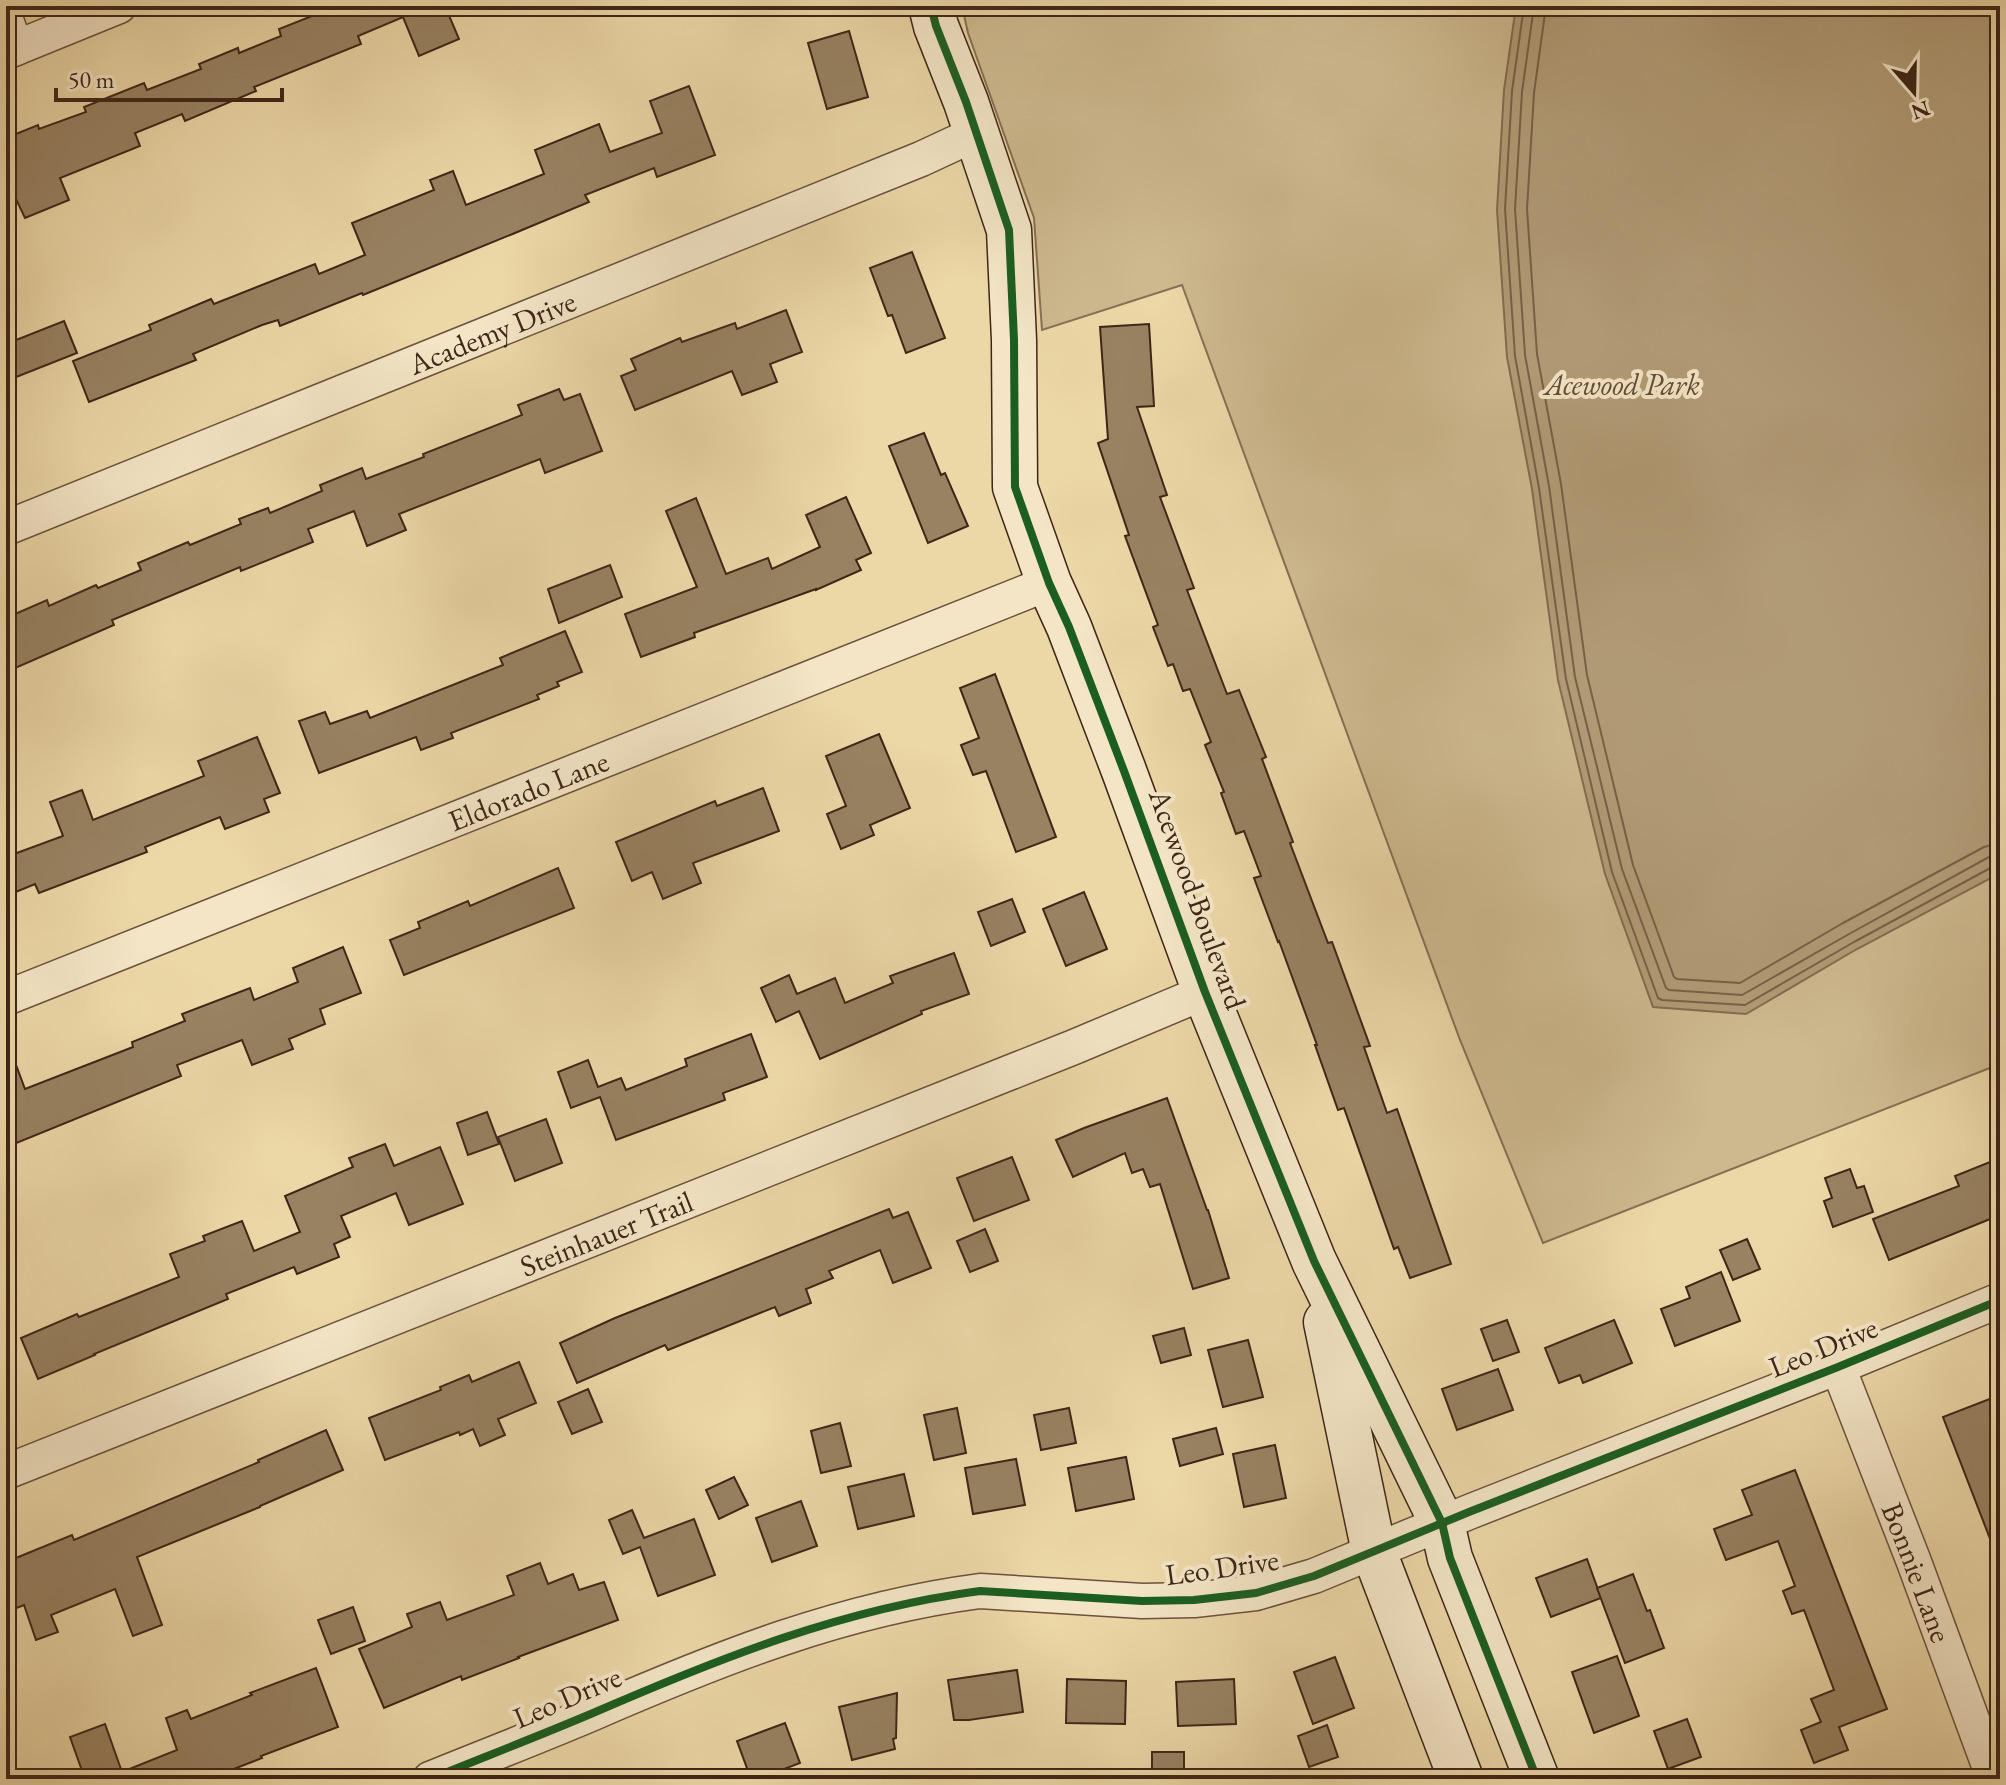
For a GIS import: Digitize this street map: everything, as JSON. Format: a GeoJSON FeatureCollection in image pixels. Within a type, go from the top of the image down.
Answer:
{"type":"FeatureCollection","features":[{"type":"Feature","properties":{"kind":"street"},"geometry":{"type":"LineString","coordinates":[[9,40],[119,6]]}},
{"type":"Feature","properties":{"kind":"street","name":"Acewood Boulevard"},"geometry":{"type":"LineString","coordinates":[[931,6],[1009,230],[1014,340],[1015,487],[1205,992],[1314,1261],[1442,1523],[1450,1558],[1537,1779]]}},
{"type":"Feature","properties":{"kind":"street","name":"Academy Drive"},"geometry":{"type":"LineString","coordinates":[[6,528],[921,159],[977,133]]}},
{"type":"Feature","properties":{"kind":"street","name":"Eldorado Lane"},"geometry":{"type":"LineString","coordinates":[[6,998],[1049,583]]}},
{"type":"Feature","properties":{"kind":"street","name":"Steinhauer Trail"},"geometry":{"type":"LineString","coordinates":[[6,1472],[1205,992]]}},
{"type":"Feature","properties":{"kind":"street","name":"Acewood Boulevard"},"geometry":{"type":"LineString","coordinates":[[1314,1261],[1374,1552],[1461,1779]]}},
{"type":"Feature","properties":{"kind":"street","name":"Leo Drive"},"geometry":{"type":"LineString","coordinates":[[430,1779],[748,1649],[844,1618],[980,1591],[1142,1601],[1194,1600],[1256,1593],[1314,1576],[2000,1300]]}},
{"type":"Feature","properties":{"kind":"street","name":"Bonnie Lane"},"geometry":{"type":"LineString","coordinates":[[1838,1367],[1994,1779]]}},
{"type":"Feature","properties":{"kind":"green space","name":"Acewood Park"},"geometry":{"type":"Polygon","coordinates":[[[962,6],[2000,6],[2000,1064],[1543,1243],[1460,1040],[1182,285],[1042,330],[1034,218],[968,33],[962,6]]]}},
{"type":"Feature","properties":{"kind":"water"},"geometry":{"type":"Polygon","coordinates":[[[1516,6],[2000,6],[2000,871],[1746,1014],[1653,1007],[1605,874],[1558,680],[1532,489],[1507,357],[1497,210],[1504,90],[1516,6]]]}},
{"type":"Feature","properties":{"kind":"building"},"geometry":{"type":"Polygon","coordinates":[[[337,6],[445,6],[459,39],[419,56],[403,17],[358,36],[361,44],[254,87],[256,91],[185,121],[182,114],[135,133],[140,146],[60,178],[69,200],[25,218],[16,199],[6,204],[6,138],[38,125],[39,129],[86,112],[84,107],[144,83],[147,90],[201,69],[199,64],[238,48],[239,53],[281,36],[279,29],[337,6]]]}},
{"type":"Feature","properties":{"kind":"building"},"geometry":{"type":"Polygon","coordinates":[[[849,31],[868,97],[827,109],[808,43],[849,31]]]}},
{"type":"Feature","properties":{"kind":"building"},"geometry":{"type":"Polygon","coordinates":[[[689,86],[715,155],[657,177],[654,168],[585,195],[589,202],[515,233],[280,326],[278,320],[262,325],[193,354],[196,360],[89,402],[73,361],[151,330],[149,325],[211,299],[214,304],[315,264],[319,274],[365,255],[352,223],[434,190],[430,180],[453,171],[466,205],[544,174],[535,150],[599,124],[610,152],[662,133],[650,101],[689,86]]]}},
{"type":"Feature","properties":{"kind":"building"},"geometry":{"type":"Polygon","coordinates":[[[912,252],[945,338],[906,353],[870,268],[912,252]]]}},
{"type":"Feature","properties":{"kind":"building"},"geometry":{"type":"Polygon","coordinates":[[[786,310],[802,352],[770,364],[777,382],[742,395],[732,371],[635,410],[621,376],[636,370],[631,359],[680,338],[682,342],[735,323],[737,329],[786,310]]]}},
{"type":"Feature","properties":{"kind":"building"},"geometry":{"type":"Polygon","coordinates":[[[64,321],[77,353],[6,381],[6,344],[64,321]]]}},
{"type":"Feature","properties":{"kind":"building"},"geometry":{"type":"Polygon","coordinates":[[[1149,324],[1154,406],[1137,407],[1167,495],[1160,497],[1194,588],[1187,590],[1227,694],[1239,690],[1266,757],[1262,759],[1293,842],[1290,843],[1328,943],[1332,942],[1370,1046],[1364,1047],[1387,1113],[1397,1109],[1451,1264],[1410,1278],[1398,1247],[1394,1249],[1344,1108],[1338,1110],[1254,878],[1261,876],[1244,831],[1236,834],[1221,793],[1224,792],[1205,745],[1211,742],[1190,689],[1183,691],[1173,664],[1168,666],[1153,627],[1158,625],[1125,536],[1129,535],[1098,443],[1108,439],[1100,327],[1149,324]]]}},
{"type":"Feature","properties":{"kind":"building"},"geometry":{"type":"Polygon","coordinates":[[[559,389],[564,400],[580,394],[602,451],[545,473],[540,459],[399,514],[406,530],[367,546],[354,511],[308,529],[313,542],[241,571],[240,567],[112,620],[114,625],[6,672],[6,618],[47,600],[49,606],[96,585],[98,588],[141,570],[138,563],[241,524],[239,519],[268,508],[270,513],[322,491],[320,485],[362,468],[366,479],[424,457],[423,454],[522,415],[518,405],[559,389]]]}},
{"type":"Feature","properties":{"kind":"building"},"geometry":{"type":"Polygon","coordinates":[[[924,433],[941,475],[945,473],[968,526],[928,543],[889,446],[924,433]]]}},
{"type":"Feature","properties":{"kind":"building"},"geometry":{"type":"Polygon","coordinates":[[[846,497],[871,553],[856,560],[861,570],[816,590],[694,633],[695,637],[641,657],[625,614],[697,587],[666,511],[696,498],[726,574],[768,558],[772,569],[820,547],[806,515],[846,497]]]}},
{"type":"Feature","properties":{"kind":"building"},"geometry":{"type":"Polygon","coordinates":[[[610,565],[622,597],[559,623],[548,589],[610,565]]]}},
{"type":"Feature","properties":{"kind":"building"},"geometry":{"type":"Polygon","coordinates":[[[565,631],[582,672],[557,682],[559,686],[537,695],[539,699],[451,733],[453,738],[421,750],[416,737],[319,773],[299,721],[325,712],[330,724],[367,711],[370,718],[503,665],[500,658],[565,631]]]}},
{"type":"Feature","properties":{"kind":"building"},"geometry":{"type":"Polygon","coordinates":[[[995,674],[1056,837],[1016,852],[986,771],[973,775],[961,745],[979,738],[960,688],[995,674]]]}},
{"type":"Feature","properties":{"kind":"building"},"geometry":{"type":"Polygon","coordinates":[[[879,734],[910,808],[870,825],[874,835],[841,849],[827,814],[846,806],[826,756],[879,734]]]}},
{"type":"Feature","properties":{"kind":"building"},"geometry":{"type":"Polygon","coordinates":[[[257,737],[280,793],[264,799],[269,812],[225,829],[220,817],[145,847],[147,852],[39,893],[35,884],[6,896],[6,857],[63,836],[50,802],[82,790],[93,820],[204,776],[198,761],[257,737]]]}},
{"type":"Feature","properties":{"kind":"building"},"geometry":{"type":"Polygon","coordinates":[[[763,788],[779,831],[693,863],[701,883],[663,899],[652,872],[632,881],[616,842],[715,801],[717,806],[763,788]]]}},
{"type":"Feature","properties":{"kind":"building"},"geometry":{"type":"Polygon","coordinates":[[[558,868],[574,908],[404,975],[390,940],[420,928],[418,922],[468,901],[470,906],[558,868]]]}},
{"type":"Feature","properties":{"kind":"building"},"geometry":{"type":"Polygon","coordinates":[[[1084,892],[1107,949],[1066,966],[1043,909],[1084,892]]]}},
{"type":"Feature","properties":{"kind":"building"},"geometry":{"type":"Polygon","coordinates":[[[1012,899],[1025,932],[991,946],[978,912],[1012,899]]]}},
{"type":"Feature","properties":{"kind":"building"},"geometry":{"type":"Polygon","coordinates":[[[343,947],[361,993],[320,1009],[325,1024],[289,1039],[293,1049],[252,1065],[242,1040],[177,1065],[181,1076],[14,1144],[6,1123],[6,1047],[9,1046],[25,1089],[133,1047],[132,1042],[185,1021],[182,1014],[250,988],[254,1000],[298,982],[293,968],[343,947]]]}},
{"type":"Feature","properties":{"kind":"building"},"geometry":{"type":"Polygon","coordinates":[[[954,953],[969,994],[921,1011],[922,1014],[820,1059],[799,1011],[776,1022],[761,988],[789,975],[797,994],[835,978],[845,1003],[893,983],[890,976],[954,953]]]}},
{"type":"Feature","properties":{"kind":"building"},"geometry":{"type":"Polygon","coordinates":[[[751,1034],[767,1077],[723,1093],[725,1100],[616,1140],[600,1097],[571,1108],[558,1072],[588,1060],[598,1087],[621,1078],[626,1090],[687,1066],[685,1059],[751,1034]]]}},
{"type":"Feature","properties":{"kind":"building"},"geometry":{"type":"Polygon","coordinates":[[[1167,1098],[1229,1278],[1193,1289],[1160,1184],[1150,1187],[1143,1169],[1132,1173],[1125,1153],[1073,1177],[1056,1140],[1167,1098]]]}},
{"type":"Feature","properties":{"kind":"building"},"geometry":{"type":"Polygon","coordinates":[[[487,1112],[499,1144],[468,1155],[457,1123],[487,1112]]]}},
{"type":"Feature","properties":{"kind":"building"},"geometry":{"type":"Polygon","coordinates":[[[546,1119],[562,1163],[515,1181],[498,1137],[546,1119]]]}},
{"type":"Feature","properties":{"kind":"building"},"geometry":{"type":"Polygon","coordinates":[[[385,1144],[394,1166],[440,1147],[463,1204],[409,1225],[396,1193],[341,1216],[350,1237],[334,1244],[339,1257],[297,1274],[294,1267],[226,1294],[228,1299],[38,1379],[21,1338],[179,1277],[170,1254],[205,1241],[203,1236],[242,1221],[254,1251],[300,1232],[285,1196],[353,1167],[349,1158],[385,1144]]]}},
{"type":"Feature","properties":{"kind":"building"},"geometry":{"type":"Polygon","coordinates":[[[1012,1157],[1029,1200],[974,1221],[957,1178],[1012,1157]]]}},
{"type":"Feature","properties":{"kind":"building"},"geometry":{"type":"Polygon","coordinates":[[[2000,1158],[2000,1215],[1889,1260],[1873,1219],[1959,1186],[1955,1176],[2000,1158]]]}},
{"type":"Feature","properties":{"kind":"building"},"geometry":{"type":"Polygon","coordinates":[[[1850,1169],[1857,1188],[1864,1186],[1873,1212],[1833,1227],[1824,1201],[1832,1198],[1825,1178],[1850,1169]]]}},
{"type":"Feature","properties":{"kind":"building"},"geometry":{"type":"Polygon","coordinates":[[[889,1209],[893,1218],[908,1212],[931,1268],[893,1283],[880,1250],[829,1271],[833,1278],[806,1289],[811,1303],[779,1316],[775,1307],[668,1350],[665,1345],[577,1383],[560,1343],[615,1318],[889,1209]]]}},
{"type":"Feature","properties":{"kind":"building"},"geometry":{"type":"Polygon","coordinates":[[[985,1229],[998,1261],[970,1272],[957,1241],[985,1229]]]}},
{"type":"Feature","properties":{"kind":"building"},"geometry":{"type":"Polygon","coordinates":[[[1747,1239],[1760,1269],[1733,1280],[1720,1250],[1747,1239]]]}},
{"type":"Feature","properties":{"kind":"building"},"geometry":{"type":"Polygon","coordinates":[[[1721,1272],[1740,1321],[1675,1346],[1661,1309],[1690,1298],[1686,1287],[1721,1272]]]}},
{"type":"Feature","properties":{"kind":"building"},"geometry":{"type":"Polygon","coordinates":[[[1507,1320],[1519,1352],[1493,1361],[1481,1329],[1507,1320]]]}},
{"type":"Feature","properties":{"kind":"building"},"geometry":{"type":"Polygon","coordinates":[[[1614,1320],[1632,1363],[1583,1383],[1580,1375],[1559,1383],[1545,1348],[1614,1320]]]}},
{"type":"Feature","properties":{"kind":"building"},"geometry":{"type":"Polygon","coordinates":[[[1184,1328],[1191,1355],[1161,1363],[1153,1336],[1184,1328]]]}},
{"type":"Feature","properties":{"kind":"building"},"geometry":{"type":"Polygon","coordinates":[[[1248,1340],[1263,1397],[1223,1407],[1208,1350],[1248,1340]]]}},
{"type":"Feature","properties":{"kind":"building"},"geometry":{"type":"Polygon","coordinates":[[[519,1362],[536,1403],[498,1419],[505,1435],[480,1446],[473,1429],[385,1460],[369,1418],[441,1390],[440,1387],[469,1375],[472,1382],[519,1362]]]}},
{"type":"Feature","properties":{"kind":"building"},"geometry":{"type":"Polygon","coordinates":[[[1498,1369],[1513,1410],[1457,1430],[1442,1389],[1498,1369]]]}},
{"type":"Feature","properties":{"kind":"building"},"geometry":{"type":"Polygon","coordinates":[[[588,1389],[602,1422],[572,1434],[558,1402],[588,1389]]]}},
{"type":"Feature","properties":{"kind":"building"},"geometry":{"type":"Polygon","coordinates":[[[2000,1395],[2000,1562],[1999,1562],[1943,1417],[2000,1395]]]}},
{"type":"Feature","properties":{"kind":"building"},"geometry":{"type":"Polygon","coordinates":[[[957,1408],[966,1453],[934,1460],[924,1415],[957,1408]]]}},
{"type":"Feature","properties":{"kind":"building"},"geometry":{"type":"Polygon","coordinates":[[[1069,1408],[1076,1443],[1041,1450],[1034,1415],[1069,1408]]]}},
{"type":"Feature","properties":{"kind":"building"},"geometry":{"type":"Polygon","coordinates":[[[840,1423],[851,1466],[821,1473],[811,1431],[840,1423]]]}},
{"type":"Feature","properties":{"kind":"building"},"geometry":{"type":"Polygon","coordinates":[[[1216,1428],[1223,1454],[1180,1466],[1173,1439],[1216,1428]]]}},
{"type":"Feature","properties":{"kind":"building"},"geometry":{"type":"Polygon","coordinates":[[[326,1430],[343,1470],[137,1557],[162,1625],[133,1636],[115,1589],[51,1615],[58,1632],[36,1640],[24,1605],[6,1612],[6,1562],[72,1535],[74,1540],[259,1462],[326,1430]]]}},
{"type":"Feature","properties":{"kind":"building"},"geometry":{"type":"Polygon","coordinates":[[[1275,1445],[1286,1498],[1244,1507],[1233,1454],[1275,1445]]]}},
{"type":"Feature","properties":{"kind":"building"},"geometry":{"type":"Polygon","coordinates":[[[1126,1457],[1134,1499],[1076,1511],[1068,1468],[1126,1457]]]}},
{"type":"Feature","properties":{"kind":"building"},"geometry":{"type":"Polygon","coordinates":[[[1016,1459],[1025,1505],[973,1514],[965,1468],[1016,1459]]]}},
{"type":"Feature","properties":{"kind":"building"},"geometry":{"type":"Polygon","coordinates":[[[1795,1470],[1887,1709],[1839,1727],[1848,1750],[1814,1763],[1801,1730],[1821,1722],[1811,1699],[1834,1690],[1804,1610],[1792,1614],[1783,1591],[1795,1586],[1778,1541],[1726,1560],[1714,1529],[1752,1515],[1742,1490],[1795,1470]]]}},
{"type":"Feature","properties":{"kind":"building"},"geometry":{"type":"Polygon","coordinates":[[[904,1474],[914,1516],[858,1529],[848,1487],[904,1474]]]}},
{"type":"Feature","properties":{"kind":"building"},"geometry":{"type":"Polygon","coordinates":[[[734,1477],[748,1505],[719,1519],[706,1490],[734,1477]]]}},
{"type":"Feature","properties":{"kind":"building"},"geometry":{"type":"Polygon","coordinates":[[[801,1501],[817,1546],[772,1562],[756,1518],[801,1501]]]}},
{"type":"Feature","properties":{"kind":"building"},"geometry":{"type":"Polygon","coordinates":[[[632,1510],[644,1538],[694,1519],[715,1575],[658,1596],[640,1547],[623,1554],[609,1520],[632,1510]]]}},
{"type":"Feature","properties":{"kind":"building"},"geometry":{"type":"Polygon","coordinates":[[[1587,1559],[1601,1598],[1551,1617],[1536,1578],[1587,1559]]]}},
{"type":"Feature","properties":{"kind":"building"},"geometry":{"type":"Polygon","coordinates":[[[540,1563],[548,1584],[573,1574],[579,1590],[604,1582],[618,1620],[462,1680],[461,1676],[384,1708],[359,1649],[412,1627],[407,1614],[440,1602],[447,1620],[514,1595],[507,1576],[540,1563]]]}},
{"type":"Feature","properties":{"kind":"building"},"geometry":{"type":"Polygon","coordinates":[[[1633,1574],[1664,1648],[1625,1663],[1597,1588],[1633,1574]]]}},
{"type":"Feature","properties":{"kind":"building"},"geometry":{"type":"Polygon","coordinates":[[[353,1607],[365,1641],[331,1654],[318,1620],[353,1607]]]}},
{"type":"Feature","properties":{"kind":"building"},"geometry":{"type":"Polygon","coordinates":[[[1617,1656],[1639,1716],[1594,1733],[1572,1672],[1617,1656]]]}},
{"type":"Feature","properties":{"kind":"building"},"geometry":{"type":"Polygon","coordinates":[[[1335,1657],[1354,1708],[1313,1724],[1294,1672],[1335,1657]]]}},
{"type":"Feature","properties":{"kind":"building"},"geometry":{"type":"Polygon","coordinates":[[[316,1668],[338,1727],[208,1779],[85,1779],[70,1737],[105,1724],[122,1772],[177,1750],[166,1718],[187,1710],[191,1719],[316,1668]]]}},
{"type":"Feature","properties":{"kind":"building"},"geometry":{"type":"Polygon","coordinates":[[[1017,1670],[1023,1712],[954,1720],[948,1680],[1017,1670]]]}},
{"type":"Feature","properties":{"kind":"building"},"geometry":{"type":"Polygon","coordinates":[[[1067,1679],[1126,1681],[1125,1724],[1066,1723],[1067,1679]]]}},
{"type":"Feature","properties":{"kind":"building"},"geometry":{"type":"Polygon","coordinates":[[[1234,1679],[1236,1724],[1178,1726],[1176,1682],[1234,1679]]]}},
{"type":"Feature","properties":{"kind":"building"},"geometry":{"type":"Polygon","coordinates":[[[897,1693],[895,1749],[852,1760],[839,1707],[897,1693]]]}},
{"type":"Feature","properties":{"kind":"building"},"geometry":{"type":"Polygon","coordinates":[[[1687,1719],[1701,1757],[1668,1769],[1654,1731],[1687,1719]]]}},
{"type":"Feature","properties":{"kind":"building"},"geometry":{"type":"Polygon","coordinates":[[[785,1723],[800,1763],[751,1779],[737,1741],[785,1723]]]}},
{"type":"Feature","properties":{"kind":"building"},"geometry":{"type":"Polygon","coordinates":[[[1327,1725],[1338,1757],[1309,1767],[1298,1736],[1327,1725]]]}},
{"type":"Feature","properties":{"kind":"building"},"geometry":{"type":"Polygon","coordinates":[[[1152,1752],[1184,1752],[1184,1779],[1152,1779],[1152,1752]]]}},
{"type":"Feature","properties":{"kind":"cycle path"},"geometry":{"type":"LineString","coordinates":[[931,6],[1009,230],[1014,340],[1015,487],[1205,992],[1314,1261],[1442,1523],[1450,1558],[1537,1779]]}},
{"type":"Feature","properties":{"kind":"cycle path"},"geometry":{"type":"LineString","coordinates":[[430,1779],[735,1655],[879,1610],[980,1591],[1142,1601],[1194,1600],[1256,1593],[1314,1576],[2000,1300]]}}]}
